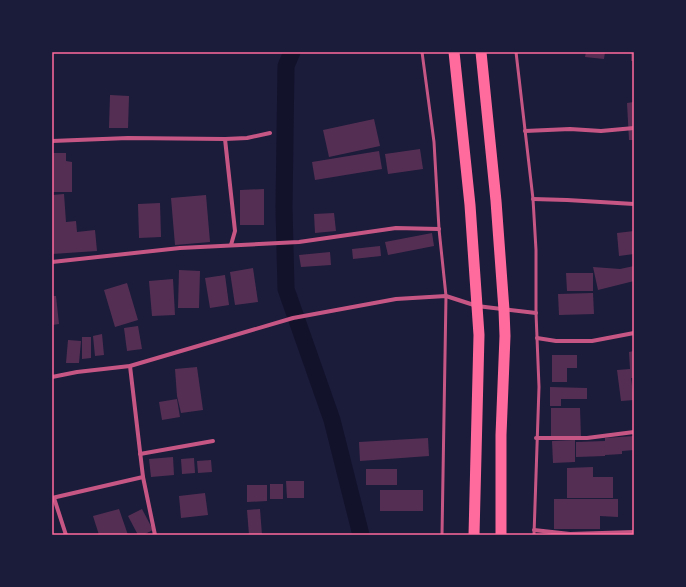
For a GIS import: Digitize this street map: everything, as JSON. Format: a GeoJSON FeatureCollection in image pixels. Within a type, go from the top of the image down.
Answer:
{"type":"FeatureCollection","features":[{"type":"Feature","properties":{"kind":"highway"},"geometry":{"type":"LineString","coordinates":[[454,52],[470,205],[477,306],[478,335],[474,535]]}},
{"type":"Feature","properties":{"kind":"highway"},"geometry":{"type":"LineString","coordinates":[[481,52],[496,201],[504,310],[505,336],[501,435],[501,535]]}},
{"type":"Feature","properties":{"kind":"street"},"geometry":{"type":"LineString","coordinates":[[525,131],[570,129],[601,131],[634,128]]}},
{"type":"Feature","properties":{"kind":"street"},"geometry":{"type":"LineString","coordinates":[[52,141],[128,138],[225,139],[247,138],[270,133]]}},
{"type":"Feature","properties":{"kind":"street"},"geometry":{"type":"LineString","coordinates":[[225,139],[235,231],[231,245]]}},
{"type":"Feature","properties":{"kind":"street"},"geometry":{"type":"LineString","coordinates":[[533,199],[634,204]]}},
{"type":"Feature","properties":{"kind":"street"},"geometry":{"type":"LineString","coordinates":[[52,262],[180,248],[299,242],[396,228],[439,229]]}},
{"type":"Feature","properties":{"kind":"street"},"geometry":{"type":"LineString","coordinates":[[52,376],[130,366],[293,318],[396,299],[446,296],[477,306],[536,313]]}},
{"type":"Feature","properties":{"kind":"street"},"geometry":{"type":"LineString","coordinates":[[537,338],[556,341],[592,341],[634,333]]}},
{"type":"Feature","properties":{"kind":"street"},"geometry":{"type":"LineString","coordinates":[[130,366],[143,477],[155,535]]}},
{"type":"Feature","properties":{"kind":"street"},"geometry":{"type":"LineString","coordinates":[[536,438],[587,438],[634,432]]}},
{"type":"Feature","properties":{"kind":"street"},"geometry":{"type":"LineString","coordinates":[[140,454],[213,441]]}},
{"type":"Feature","properties":{"kind":"street"},"geometry":{"type":"LineString","coordinates":[[66,535],[53,498],[143,477]]}},
{"type":"Feature","properties":{"kind":"street"},"geometry":{"type":"LineString","coordinates":[[534,533],[570,534],[634,532]]}},
{"type":"Feature","properties":{"kind":"lane"},"geometry":{"type":"LineString","coordinates":[[422,52],[434,142],[439,229],[446,296],[442,535]]}},
{"type":"Feature","properties":{"kind":"lane"},"geometry":{"type":"LineString","coordinates":[[516,52],[533,199],[536,250],[536,313],[539,387],[536,438],[534,533]]}},
{"type":"Feature","properties":{"kind":"building"},"geometry":{"type":"Polygon","coordinates":[[[586,52],[605,52],[604,59],[585,57],[586,52]]]}},
{"type":"Feature","properties":{"kind":"building"},"geometry":{"type":"Polygon","coordinates":[[[631,52],[634,52],[634,61],[631,61],[631,52]]]}},
{"type":"Feature","properties":{"kind":"building"},"geometry":{"type":"Polygon","coordinates":[[[110,95],[129,96],[128,128],[109,128],[110,95]]]}},
{"type":"Feature","properties":{"kind":"building"},"geometry":{"type":"Polygon","coordinates":[[[634,102],[634,140],[629,140],[627,103],[634,102]]]}},
{"type":"Feature","properties":{"kind":"building"},"geometry":{"type":"Polygon","coordinates":[[[374,119],[380,146],[329,157],[323,130],[374,119]]]}},
{"type":"Feature","properties":{"kind":"building"},"geometry":{"type":"Polygon","coordinates":[[[420,149],[423,169],[388,174],[385,154],[420,149]]]}},
{"type":"Feature","properties":{"kind":"building"},"geometry":{"type":"Polygon","coordinates":[[[379,151],[382,169],[315,180],[312,162],[379,151]]]}},
{"type":"Feature","properties":{"kind":"building"},"geometry":{"type":"Polygon","coordinates":[[[52,153],[66,153],[66,161],[72,162],[72,192],[52,192],[52,153]]]}},
{"type":"Feature","properties":{"kind":"building"},"geometry":{"type":"Polygon","coordinates":[[[264,189],[264,225],[240,225],[240,190],[264,189]]]}},
{"type":"Feature","properties":{"kind":"building"},"geometry":{"type":"Polygon","coordinates":[[[64,194],[66,222],[76,221],[77,232],[95,230],[97,251],[52,254],[52,195],[64,194]]]}},
{"type":"Feature","properties":{"kind":"building"},"geometry":{"type":"Polygon","coordinates":[[[206,195],[210,242],[175,245],[171,198],[206,195]]]}},
{"type":"Feature","properties":{"kind":"building"},"geometry":{"type":"Polygon","coordinates":[[[160,203],[161,237],[139,238],[138,204],[160,203]]]}},
{"type":"Feature","properties":{"kind":"building"},"geometry":{"type":"Polygon","coordinates":[[[334,213],[336,231],[315,233],[314,214],[334,213]]]}},
{"type":"Feature","properties":{"kind":"building"},"geometry":{"type":"Polygon","coordinates":[[[634,231],[634,254],[619,256],[617,233],[634,231]]]}},
{"type":"Feature","properties":{"kind":"building"},"geometry":{"type":"Polygon","coordinates":[[[432,233],[434,246],[388,255],[385,242],[432,233]]]}},
{"type":"Feature","properties":{"kind":"building"},"geometry":{"type":"Polygon","coordinates":[[[380,246],[381,256],[353,259],[352,249],[380,246]]]}},
{"type":"Feature","properties":{"kind":"building"},"geometry":{"type":"Polygon","coordinates":[[[330,252],[331,265],[301,267],[299,255],[330,252]]]}},
{"type":"Feature","properties":{"kind":"building"},"geometry":{"type":"Polygon","coordinates":[[[634,266],[634,281],[598,290],[593,267],[620,269],[634,266]]]}},
{"type":"Feature","properties":{"kind":"building"},"geometry":{"type":"Polygon","coordinates":[[[253,268],[258,302],[235,305],[230,272],[253,268]]]}},
{"type":"Feature","properties":{"kind":"building"},"geometry":{"type":"Polygon","coordinates":[[[179,270],[200,271],[199,308],[178,308],[179,270]]]}},
{"type":"Feature","properties":{"kind":"building"},"geometry":{"type":"Polygon","coordinates":[[[566,273],[593,273],[593,291],[567,291],[566,273]]]}},
{"type":"Feature","properties":{"kind":"building"},"geometry":{"type":"Polygon","coordinates":[[[225,275],[229,305],[210,308],[205,278],[225,275]]]}},
{"type":"Feature","properties":{"kind":"building"},"geometry":{"type":"Polygon","coordinates":[[[173,279],[175,315],[152,316],[149,281],[173,279]]]}},
{"type":"Feature","properties":{"kind":"building"},"geometry":{"type":"Polygon","coordinates":[[[127,283],[138,320],[115,327],[104,290],[127,283]]]}},
{"type":"Feature","properties":{"kind":"building"},"geometry":{"type":"Polygon","coordinates":[[[593,293],[594,314],[559,315],[558,294],[593,293]]]}},
{"type":"Feature","properties":{"kind":"building"},"geometry":{"type":"Polygon","coordinates":[[[52,296],[56,296],[59,324],[52,325],[52,296]]]}},
{"type":"Feature","properties":{"kind":"building"},"geometry":{"type":"Polygon","coordinates":[[[138,326],[142,349],[127,351],[124,328],[138,326]]]}},
{"type":"Feature","properties":{"kind":"building"},"geometry":{"type":"Polygon","coordinates":[[[102,334],[104,355],[95,356],[93,336],[102,334]]]}},
{"type":"Feature","properties":{"kind":"building"},"geometry":{"type":"Polygon","coordinates":[[[82,337],[91,337],[91,358],[82,359],[82,337]]]}},
{"type":"Feature","properties":{"kind":"building"},"geometry":{"type":"Polygon","coordinates":[[[68,340],[81,341],[79,363],[66,363],[68,340]]]}},
{"type":"Feature","properties":{"kind":"building"},"geometry":{"type":"Polygon","coordinates":[[[634,351],[634,378],[631,378],[634,400],[621,401],[617,370],[630,369],[629,352],[634,351]]]}},
{"type":"Feature","properties":{"kind":"building"},"geometry":{"type":"Polygon","coordinates":[[[552,355],[577,355],[577,368],[567,368],[567,382],[552,382],[552,355]]]}},
{"type":"Feature","properties":{"kind":"building"},"geometry":{"type":"Polygon","coordinates":[[[197,367],[203,410],[181,413],[177,396],[175,369],[197,367]]]}},
{"type":"Feature","properties":{"kind":"building"},"geometry":{"type":"Polygon","coordinates":[[[550,387],[587,388],[587,399],[561,399],[561,406],[550,406],[550,387]]]}},
{"type":"Feature","properties":{"kind":"building"},"geometry":{"type":"Polygon","coordinates":[[[177,399],[180,417],[162,420],[159,402],[177,399]]]}},
{"type":"Feature","properties":{"kind":"building"},"geometry":{"type":"Polygon","coordinates":[[[551,408],[580,408],[581,437],[551,437],[551,408]]]}},
{"type":"Feature","properties":{"kind":"building"},"geometry":{"type":"Polygon","coordinates":[[[634,436],[634,450],[622,451],[622,454],[576,457],[576,442],[605,441],[605,438],[634,436]]]}},
{"type":"Feature","properties":{"kind":"building"},"geometry":{"type":"Polygon","coordinates":[[[428,438],[429,456],[360,461],[359,442],[428,438]]]}},
{"type":"Feature","properties":{"kind":"building"},"geometry":{"type":"Polygon","coordinates":[[[575,440],[575,462],[553,463],[552,441],[575,440]]]}},
{"type":"Feature","properties":{"kind":"building"},"geometry":{"type":"Polygon","coordinates":[[[173,457],[174,475],[151,477],[149,459],[173,457]]]}},
{"type":"Feature","properties":{"kind":"building"},"geometry":{"type":"Polygon","coordinates":[[[194,458],[195,473],[182,474],[181,459],[194,458]]]}},
{"type":"Feature","properties":{"kind":"building"},"geometry":{"type":"Polygon","coordinates":[[[211,460],[212,472],[198,473],[197,461],[211,460]]]}},
{"type":"Feature","properties":{"kind":"building"},"geometry":{"type":"Polygon","coordinates":[[[593,467],[593,477],[613,477],[613,498],[567,498],[567,468],[593,467]]]}},
{"type":"Feature","properties":{"kind":"building"},"geometry":{"type":"Polygon","coordinates":[[[366,469],[397,469],[397,485],[366,485],[366,469]]]}},
{"type":"Feature","properties":{"kind":"building"},"geometry":{"type":"Polygon","coordinates":[[[286,481],[304,481],[304,498],[287,498],[286,481]]]}},
{"type":"Feature","properties":{"kind":"building"},"geometry":{"type":"Polygon","coordinates":[[[270,484],[283,484],[283,499],[270,499],[270,484]]]}},
{"type":"Feature","properties":{"kind":"building"},"geometry":{"type":"Polygon","coordinates":[[[247,485],[267,485],[267,501],[247,502],[247,485]]]}},
{"type":"Feature","properties":{"kind":"building"},"geometry":{"type":"Polygon","coordinates":[[[380,490],[423,490],[423,511],[380,511],[380,490]]]}},
{"type":"Feature","properties":{"kind":"building"},"geometry":{"type":"Polygon","coordinates":[[[205,493],[208,515],[181,518],[179,496],[205,493]]]}},
{"type":"Feature","properties":{"kind":"building"},"geometry":{"type":"Polygon","coordinates":[[[554,499],[618,499],[618,517],[600,516],[600,529],[554,529],[554,499]]]}},
{"type":"Feature","properties":{"kind":"building"},"geometry":{"type":"Polygon","coordinates":[[[119,509],[128,535],[99,535],[93,516],[119,509]]]}},
{"type":"Feature","properties":{"kind":"building"},"geometry":{"type":"Polygon","coordinates":[[[142,509],[153,530],[143,535],[138,535],[128,516],[142,509]]]}},
{"type":"Feature","properties":{"kind":"building"},"geometry":{"type":"Polygon","coordinates":[[[260,509],[262,535],[249,535],[247,510],[260,509]]]}},
{"type":"Feature","properties":{"kind":"waterway"},"geometry":{"type":"LineString","coordinates":[[292,52],[286,66],[284,207],[286,289],[332,420],[361,535]]}}]}
